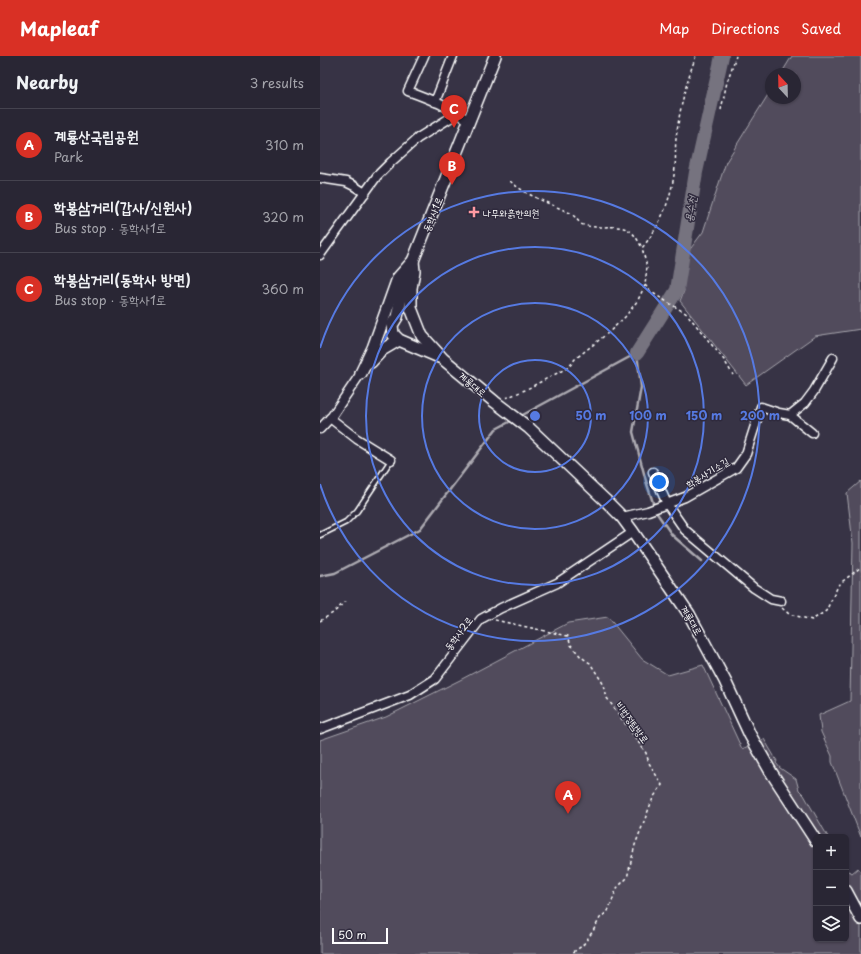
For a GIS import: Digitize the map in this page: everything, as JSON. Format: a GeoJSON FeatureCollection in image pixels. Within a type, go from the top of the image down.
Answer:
{"type":"FeatureCollection","features":[{"type":"Feature","properties":{"kind":"street"},"geometry":{"type":"LineString","coordinates":[[424,56],[408,91],[458,113],[469,121]]}},
{"type":"Feature","properties":{"kind":"street"},"geometry":{"type":"LineString","coordinates":[[435,102],[453,56]]}},
{"type":"Feature","properties":{"kind":"street","name":"동학사1로"},"geometry":{"type":"LineString","coordinates":[[410,264],[495,56]]}},
{"type":"Feature","properties":{"kind":"street"},"geometry":{"type":"LineString","coordinates":[[320,255],[377,176],[409,145],[436,125],[458,113]]}},
{"type":"Feature","properties":{"kind":"street"},"geometry":{"type":"LineString","coordinates":[[320,178],[346,182],[365,193]]}},
{"type":"Feature","properties":{"kind":"street"},"geometry":{"type":"LineString","coordinates":[[373,348],[384,339],[392,328],[397,317],[410,264]]}},
{"type":"Feature","properties":{"kind":"street"},"geometry":{"type":"LineString","coordinates":[[410,264],[414,271],[411,288],[411,308],[422,336],[443,359]]}},
{"type":"Feature","properties":{"kind":"street"},"geometry":{"type":"LineString","coordinates":[[361,373],[373,348],[398,278],[410,264]]}},
{"type":"Feature","properties":{"kind":"street"},"geometry":{"type":"LineString","coordinates":[[397,317],[405,314],[410,315],[418,324]]}},
{"type":"Feature","properties":{"kind":"street"},"geometry":{"type":"LineString","coordinates":[[320,429],[330,418],[361,373],[382,350],[402,341],[408,342],[416,337],[418,324]]}},
{"type":"Feature","properties":{"kind":"street"},"geometry":{"type":"LineString","coordinates":[[392,328],[393,334],[402,341],[443,359]]}},
{"type":"Feature","properties":{"kind":"street"},"geometry":{"type":"LineString","coordinates":[[790,415],[805,403],[814,391],[833,358]]}},
{"type":"Feature","properties":{"kind":"street","name":"계룡대로"},"geometry":{"type":"LineString","coordinates":[[443,359],[529,428],[622,517],[689,614],[725,681],[750,735],[771,772],[813,836]]}},
{"type":"Feature","properties":{"kind":"street","name":"학봉사기소길"},"geometry":{"type":"LineString","coordinates":[[664,505],[685,497],[736,468],[746,454],[761,407],[790,415],[812,433]]}},
{"type":"Feature","properties":{"kind":"street"},"geometry":{"type":"LineString","coordinates":[[330,418],[391,460]]}},
{"type":"Feature","properties":{"kind":"street"},"geometry":{"type":"LineString","coordinates":[[653,472],[664,505],[685,530],[754,588],[771,599],[781,601]]}},
{"type":"Feature","properties":{"kind":"street"},"geometry":{"type":"LineString","coordinates":[[622,517],[648,511],[664,505]]}},
{"type":"Feature","properties":{"kind":"street","name":"동학사2로"},"geometry":{"type":"LineString","coordinates":[[320,729],[410,695],[435,679],[481,619],[557,583],[633,532]]}},
{"type":"Feature","properties":{"kind":"street"},"geometry":{"type":"LineString","coordinates":[[849,897],[861,919]]}},
{"type":"Feature","properties":{"kind":"lane"},"geometry":{"type":"LineString","coordinates":[[320,535],[346,522],[357,511],[391,460]]}},
{"type":"Feature","properties":{"kind":"path"},"geometry":{"type":"LineString","coordinates":[[642,248],[649,240],[660,222],[669,196],[675,167],[676,141],[681,107],[696,56]]}},
{"type":"Feature","properties":{"kind":"path"},"geometry":{"type":"LineString","coordinates":[[721,110],[727,82],[736,56]]}},
{"type":"Feature","properties":{"kind":"path"},"geometry":{"type":"LineString","coordinates":[[499,405],[500,398],[505,398],[525,390],[569,367],[575,359],[608,333],[625,317],[638,300],[644,285],[647,267],[642,248],[637,237],[625,228],[592,227],[581,224],[576,216],[529,194],[518,188],[510,181]]}},
{"type":"Feature","properties":{"kind":"path"},"geometry":{"type":"LineString","coordinates":[[644,285],[651,292],[687,314],[724,360],[733,375]]}},
{"type":"Feature","properties":{"kind":"path"},"geometry":{"type":"LineString","coordinates":[[771,599],[789,614],[812,620],[826,611],[839,584],[861,567]]}},
{"type":"Feature","properties":{"kind":"path"},"geometry":{"type":"LineString","coordinates":[[320,621],[333,613],[347,600]]}},
{"type":"Feature","properties":{"kind":"path","name":"비법정탐방로"},"geometry":{"type":"LineString","coordinates":[[488,616],[497,621],[568,636],[571,645],[581,657],[590,663],[604,685],[607,698],[646,752],[662,785],[653,798],[635,845],[627,878],[617,888],[608,911],[600,918],[583,945],[571,954]]}},
{"type":"Feature","properties":{"kind":"shaded area"},"geometry":{"type":"Polygon","coordinates":[[[792,56],[861,56],[861,329],[815,336],[746,385],[680,301],[684,291],[682,275],[684,261],[688,252],[703,232],[726,162],[765,100],[765,104],[801,104],[801,68],[785,68],[792,56]]]}},
{"type":"Feature","properties":{"kind":"shaded area"},"geometry":{"type":"Polygon","coordinates":[[[861,481],[861,837],[832,762],[832,756],[821,732],[819,715],[850,701],[853,543],[847,493],[861,481]]]}},
{"type":"Feature","properties":{"kind":"shaded area"},"geometry":{"type":"Polygon","coordinates":[[[608,617],[642,659],[668,675],[703,665],[742,749],[764,739],[780,768],[796,779],[799,790],[804,795],[826,834],[813,834],[813,942],[849,942],[849,871],[852,873],[858,868],[861,872],[861,954],[320,954],[320,740],[386,717],[568,623],[608,617]]]}},
{"type":"Feature","properties":{"kind":"waterway","name":"용수천"},"geometry":{"type":"LineString","coordinates":[[637,353],[677,290],[696,172],[722,56]]}},
{"type":"Feature","properties":{"kind":"waterway"},"geometry":{"type":"LineString","coordinates":[[519,417],[637,353],[641,387],[633,432],[646,481],[656,512],[672,535],[702,561]]}},
{"type":"Feature","properties":{"kind":"waterway"},"geometry":{"type":"LineString","coordinates":[[320,576],[335,573],[420,529],[496,429],[513,420]]}},
{"type":"Feature","properties":{"kind":"place","name":"학봉삼거리(동학사 방면)"},"geometry":{"type":"Point","coordinates":[454,128]}},
{"type":"Feature","properties":{"kind":"place","name":"학봉삼거리(갑사/신원사)"},"geometry":{"type":"Point","coordinates":[452,185]}},
{"type":"Feature","properties":{"kind":"place","name":"나무와흙한의원"},"geometry":{"type":"Point","coordinates":[474,212]}},
{"type":"Feature","properties":{"kind":"place","name":"계룡산국립공원"},"geometry":{"type":"Point","coordinates":[568,814]}}]}
